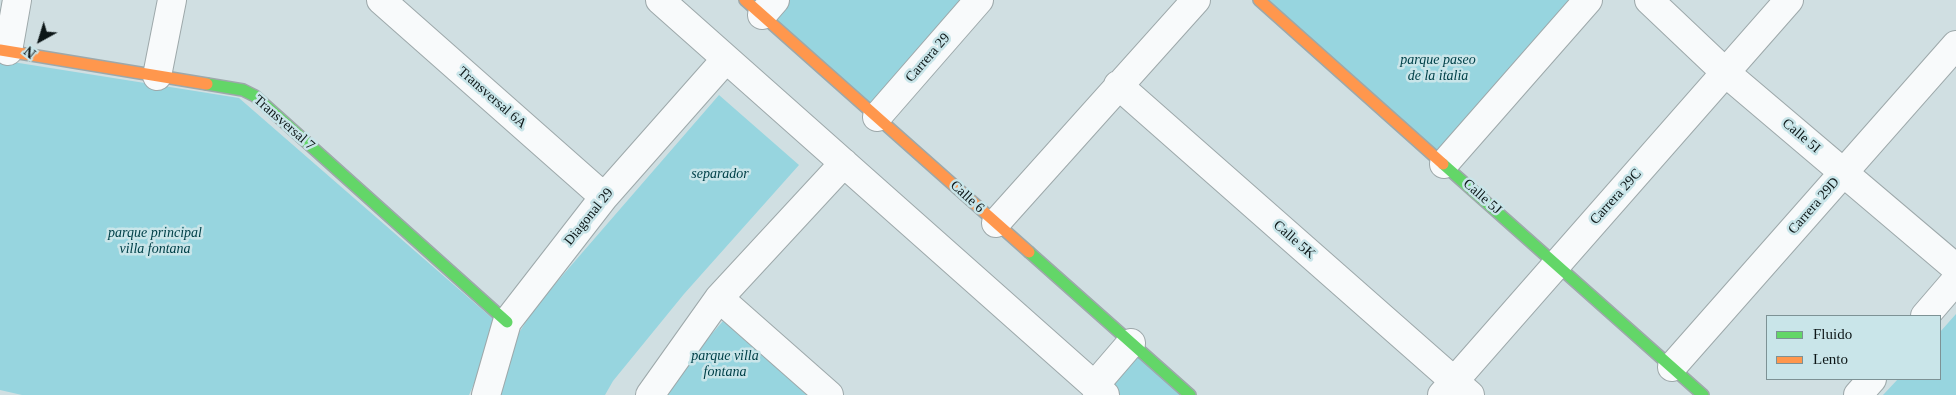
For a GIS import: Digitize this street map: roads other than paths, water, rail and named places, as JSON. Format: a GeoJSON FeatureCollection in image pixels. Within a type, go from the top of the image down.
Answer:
{"type":"FeatureCollection","features":[{"type":"Feature","properties":{"kind":"street"},"geometry":{"type":"LineString","coordinates":[[4,51],[17,0]]}},
{"type":"Feature","properties":{"kind":"street"},"geometry":{"type":"LineString","coordinates":[[157,76],[172,0]]}},
{"type":"Feature","properties":{"kind":"street","name":"Transversal 6A"},"geometry":{"type":"LineString","coordinates":[[381,0],[604,197]]}},
{"type":"Feature","properties":{"kind":"street"},"geometry":{"type":"LineString","coordinates":[[660,0],[1100,390],[1131,343]]}},
{"type":"Feature","properties":{"kind":"street","name":"Carrera 29"},"geometry":{"type":"LineString","coordinates":[[877,117],[979,0]]}},
{"type":"Feature","properties":{"kind":"street"},"geometry":{"type":"LineString","coordinates":[[996,222],[1196,0]]}},
{"type":"Feature","properties":{"kind":"street","name":"Calle 5J"},"geometry":{"type":"LineString","coordinates":[[1259,0],[1557,263],[1703,395]]}},
{"type":"Feature","properties":{"kind":"street"},"geometry":{"type":"LineString","coordinates":[[1444,164],[1588,0]]}},
{"type":"Feature","properties":{"kind":"street","name":"Calle 5I"},"geometry":{"type":"LineString","coordinates":[[1649,0],[1726,73],[1956,268]]}},
{"type":"Feature","properties":{"kind":"street","name":"Carrera 29C"},"geometry":{"type":"LineString","coordinates":[[1456,390],[1557,263],[1789,0]]}},
{"type":"Feature","properties":{"kind":"street","name":"Calle 6"},"geometry":{"type":"LineString","coordinates":[[761,5],[877,117],[1190,395]]}},
{"type":"Feature","properties":{"kind":"street","name":"Carrera 29D"},"geometry":{"type":"LineString","coordinates":[[1672,367],[1956,45]]}},
{"type":"Feature","properties":{"kind":"street","name":"Transversal 7"},"geometry":{"type":"LineString","coordinates":[[4,51],[243,90],[255,96],[507,322]]}},
{"type":"Feature","properties":{"kind":"street","name":"Diagonal 29"},"geometry":{"type":"LineString","coordinates":[[486,395],[507,322],[604,197],[726,59]]}},
{"type":"Feature","properties":{"kind":"street","name":"Calle 5K"},"geometry":{"type":"LineString","coordinates":[[1118,85],[1456,390]]}},
{"type":"Feature","properties":{"kind":"street"},"geometry":{"type":"LineString","coordinates":[[650,395],[719,298],[844,163]]}},
{"type":"Feature","properties":{"kind":"street"},"geometry":{"type":"LineString","coordinates":[[1926,315],[1956,280]]}},
{"type":"Feature","properties":{"kind":"street"},"geometry":{"type":"LineString","coordinates":[[719,298],[829,395]]}},
{"type":"Feature","properties":{"kind":"street"},"geometry":{"type":"LineString","coordinates":[[1858,395],[1871,380]]}},
{"type":"Feature","properties":{"kind":"park label","name":"parque paseo de la italia"},"geometry":{"type":"Point","coordinates":[1438,68]}},
{"type":"Feature","properties":{"kind":"park label","name":"separador"},"geometry":{"type":"Point","coordinates":[720,174]}},
{"type":"Feature","properties":{"kind":"park label","name":"parque principal villa fontana"},"geometry":{"type":"Point","coordinates":[155,242]}},
{"type":"Feature","properties":{"kind":"park label","name":"parque villa fontana"},"geometry":{"type":"Point","coordinates":[725,364]}}]}
